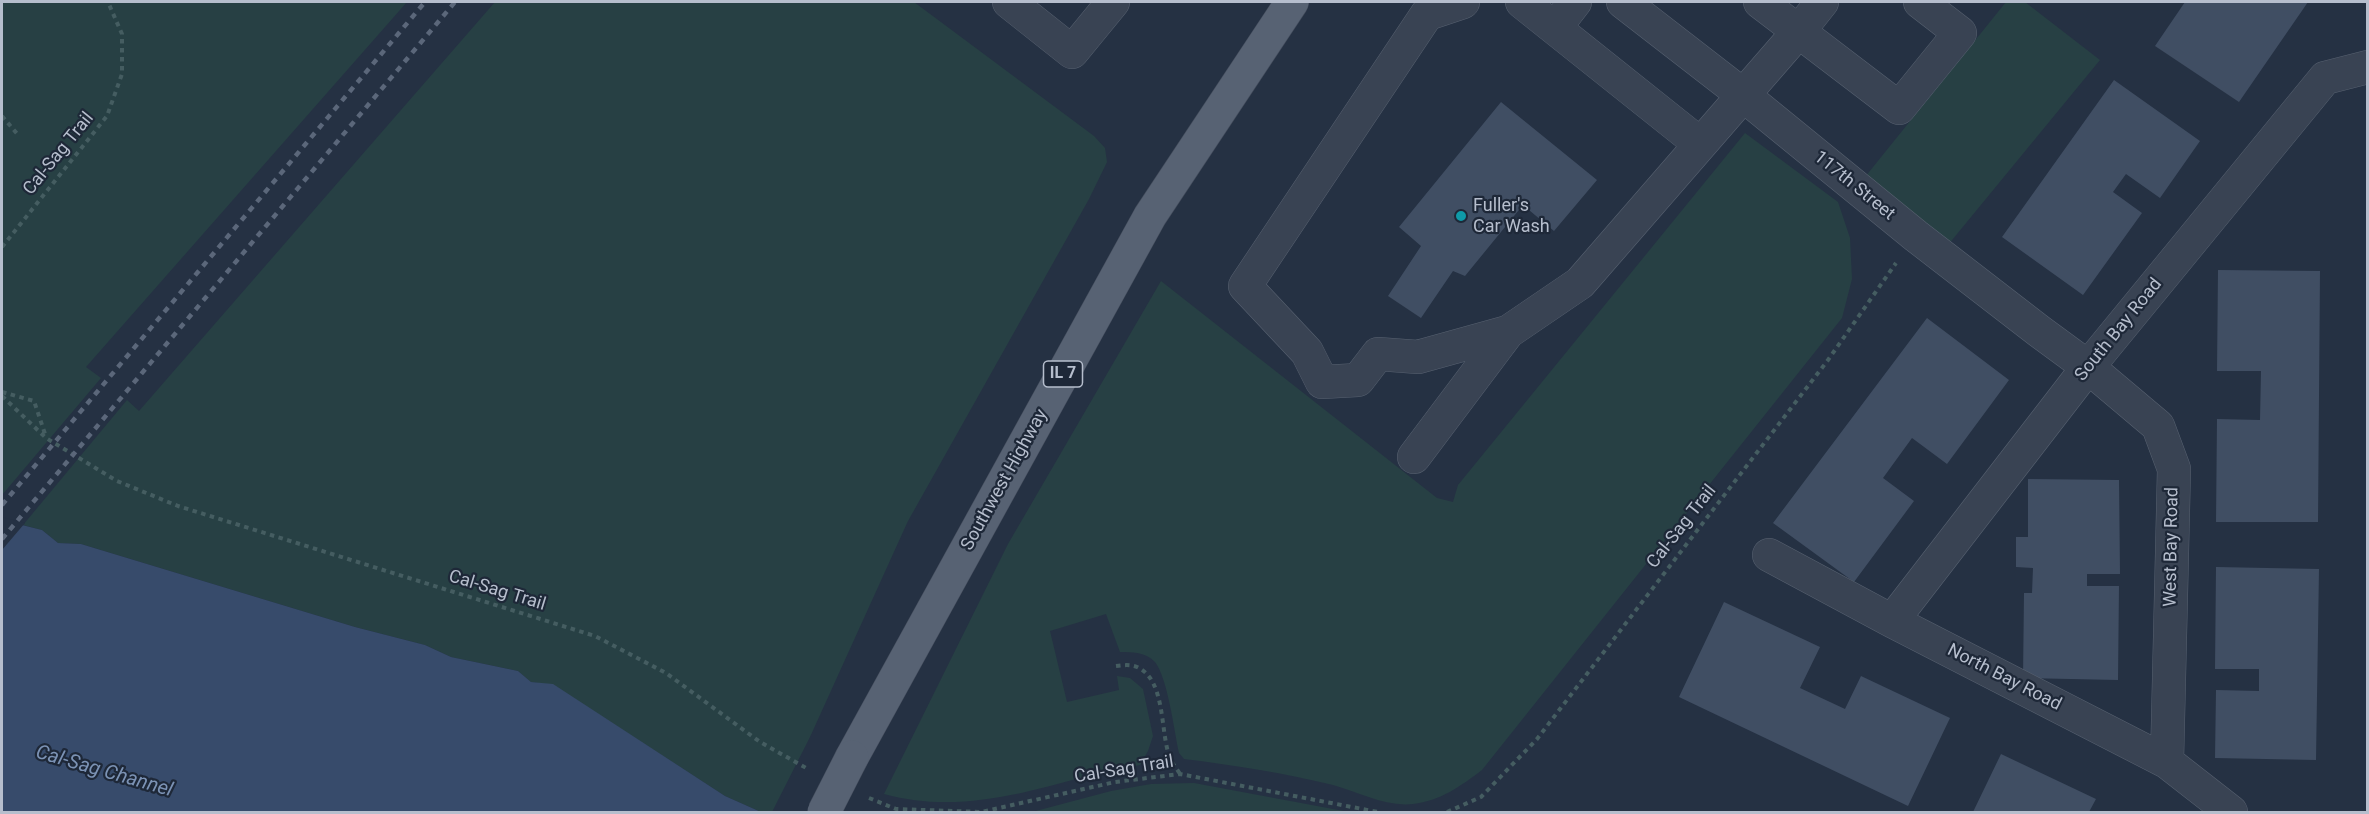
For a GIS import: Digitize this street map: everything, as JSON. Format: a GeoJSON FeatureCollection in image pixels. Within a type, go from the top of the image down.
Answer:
{"type":"FeatureCollection","features":[{"type":"Feature","properties":{"kind":"main road","name":"Southwest Highway"},"geometry":{"type":"LineString","coordinates":[[824,813],[852,757],[1150,216],[1292,2]]}},
{"type":"Feature","properties":{"kind":"street"},"geometry":{"type":"LineString","coordinates":[[1010,2],[1072,52],[1113,2]]}},
{"type":"Feature","properties":{"kind":"street"},"geometry":{"type":"LineString","coordinates":[[1463,2],[1427,14],[1245,286],[1307,352],[1322,382],[1358,380],[1378,354],[1418,357],[1508,332],[1580,284],[1799,32],[1822,2]]}},
{"type":"Feature","properties":{"kind":"street"},"geometry":{"type":"LineString","coordinates":[[1522,2],[1700,144]]}},
{"type":"Feature","properties":{"kind":"street"},"geometry":{"type":"LineString","coordinates":[[1555,28],[1575,2]]}},
{"type":"Feature","properties":{"kind":"street","name":"117th Street"},"geometry":{"type":"LineString","coordinates":[[1623,2],[1743,95],[1916,236],[2088,367]]}},
{"type":"Feature","properties":{"kind":"street"},"geometry":{"type":"LineString","coordinates":[[1760,2],[1899,108],[1960,33],[1920,2]]}},
{"type":"Feature","properties":{"kind":"street","name":"South Bay Road"},"geometry":{"type":"LineString","coordinates":[[1892,621],[2088,367],[2325,78],[2367,67]]}},
{"type":"Feature","properties":{"kind":"street"},"geometry":{"type":"LineString","coordinates":[[1414,457],[1508,332]]}},
{"type":"Feature","properties":{"kind":"street","name":"West Bay Road"},"geometry":{"type":"LineString","coordinates":[[2088,367],[2158,426],[2174,469],[2167,762]]}},
{"type":"Feature","properties":{"kind":"street","name":"North Bay Road"},"geometry":{"type":"LineString","coordinates":[[1769,555],[2167,762],[2231,813]]}},
{"type":"Feature","properties":{"kind":"path","name":"Cal-Sag Trail"},"geometry":{"type":"LineString","coordinates":[[2,247],[107,116],[122,74],[122,34],[108,2]]}},
{"type":"Feature","properties":{"kind":"path"},"geometry":{"type":"LineString","coordinates":[[2,116],[19,136]]}},
{"type":"Feature","properties":{"kind":"path","name":"Cal-Sag Trail"},"geometry":{"type":"LineString","coordinates":[[1447,813],[1481,797],[1537,739],[1828,360],[1916,236]]}},
{"type":"Feature","properties":{"kind":"path","name":"Cal-Sag Trail"},"geometry":{"type":"LineString","coordinates":[[2,394],[46,438],[117,481],[178,506],[595,636],[666,673],[760,742],[810,770]]}},
{"type":"Feature","properties":{"kind":"path"},"geometry":{"type":"LineString","coordinates":[[2,394],[34,401],[46,438]]}},
{"type":"Feature","properties":{"kind":"path"},"geometry":{"type":"LineString","coordinates":[[1116,666],[1131,665],[1140,668],[1151,679],[1158,697],[1170,758],[1180,774]]}},
{"type":"Feature","properties":{"kind":"path","name":"Cal-Sag Trail"},"geometry":{"type":"LineString","coordinates":[[867,797],[896,809],[981,813],[1115,782],[1180,774],[1377,813]]}},
{"type":"Feature","properties":{"kind":"green space"},"geometry":{"type":"Polygon","coordinates":[[[2,2],[407,2],[86,367],[101,378],[2,495],[2,2]]]}},
{"type":"Feature","properties":{"kind":"green space"},"geometry":{"type":"Polygon","coordinates":[[[495,2],[914,2],[1094,136],[1105,148],[1107,162],[1089,199],[908,521],[810,737],[772,812],[761,812],[725,796],[553,685],[531,682],[518,671],[451,657],[425,645],[355,627],[81,544],[58,543],[42,530],[23,525],[127,400],[139,411],[495,2]]]}},
{"type":"Feature","properties":{"kind":"green space"},"geometry":{"type":"Polygon","coordinates":[[[2006,2],[2025,2],[2100,60],[1948,245],[1865,177],[2006,2]]]}},
{"type":"Feature","properties":{"kind":"green space"},"geometry":{"type":"Polygon","coordinates":[[[1745,133],[1838,202],[1850,238],[1852,279],[1842,318],[1482,770],[1458,787],[1432,800],[1403,804],[1382,801],[1333,785],[1296,777],[1184,759],[1179,753],[1167,692],[1160,670],[1155,662],[1143,654],[1120,652],[1106,614],[1050,631],[1067,702],[1119,690],[1117,676],[1130,678],[1143,689],[1153,736],[1140,765],[990,799],[938,802],[911,800],[884,794],[1008,544],[1161,281],[1437,498],[1453,502],[1458,485],[1745,133]]]}},
{"type":"Feature","properties":{"kind":"green space"},"geometry":{"type":"Polygon","coordinates":[[[1194,783],[1349,812],[1032,812],[1111,791],[1151,784],[1194,783]]]}},
{"type":"Feature","properties":{"kind":"water","name":"Cal-Sag Channel"},"geometry":{"type":"Polygon","coordinates":[[[2,520],[42,530],[58,543],[81,544],[355,627],[425,645],[451,657],[518,671],[531,682],[553,684],[725,796],[761,812],[2,812],[2,520]]]}},
{"type":"Feature","properties":{"kind":"pier"},"geometry":{"type":"Polygon","coordinates":[[[2,517],[25,523],[2,550],[2,517]]]}},
{"type":"Feature","properties":{"kind":"building"},"geometry":{"type":"Polygon","coordinates":[[[2185,2],[2308,2],[2239,102],[2155,46],[2185,2]]]}},
{"type":"Feature","properties":{"kind":"building"},"geometry":{"type":"Polygon","coordinates":[[[2114,80],[2200,141],[2160,198],[2126,174],[2113,192],[2142,213],[2083,295],[2002,237],[2114,80]]]}},
{"type":"Feature","properties":{"kind":"building","name":"Fuller's Car Wash"},"geometry":{"type":"Polygon","coordinates":[[[1501,102],[1597,180],[1554,231],[1523,205],[1465,276],[1453,271],[1421,318],[1388,296],[1421,246],[1399,227],[1501,102]]]}},
{"type":"Feature","properties":{"kind":"building"},"geometry":{"type":"Polygon","coordinates":[[[2218,270],[2320,271],[2318,522],[2216,522],[2217,419],[2260,420],[2261,371],[2217,371],[2218,270]]]}},
{"type":"Feature","properties":{"kind":"building"},"geometry":{"type":"Polygon","coordinates":[[[1927,318],[2009,380],[1947,464],[1912,438],[1883,478],[1914,501],[1854,582],[1773,523],[1927,318]]]}},
{"type":"Feature","properties":{"kind":"building"},"geometry":{"type":"Polygon","coordinates":[[[2028,479],[2119,480],[2120,574],[2087,574],[2087,586],[2119,586],[2118,680],[2023,678],[2024,593],[2032,593],[2033,568],[2016,567],[2016,537],[2028,537],[2028,479]]]}},
{"type":"Feature","properties":{"kind":"building"},"geometry":{"type":"Polygon","coordinates":[[[2216,567],[2319,569],[2316,760],[2215,758],[2216,690],[2259,691],[2259,669],[2215,669],[2216,567]]]}},
{"type":"Feature","properties":{"kind":"building"},"geometry":{"type":"Polygon","coordinates":[[[1724,602],[1820,647],[1800,688],[1845,709],[1861,676],[1950,718],[1908,806],[1679,697],[1724,602]]]}},
{"type":"Feature","properties":{"kind":"building"},"geometry":{"type":"Polygon","coordinates":[[[2001,754],[2096,799],[2089,812],[1973,812],[2001,754]]]}},
{"type":"Feature","properties":{"kind":"railway"},"geometry":{"type":"LineString","coordinates":[[2,505],[425,2]]}},
{"type":"Feature","properties":{"kind":"railway"},"geometry":{"type":"LineString","coordinates":[[2,539],[455,2]]}},
{"type":"Feature","properties":{"kind":"place","name":"Fuller's Car Wash"},"geometry":{"type":"Point","coordinates":[1461,216]}}]}
